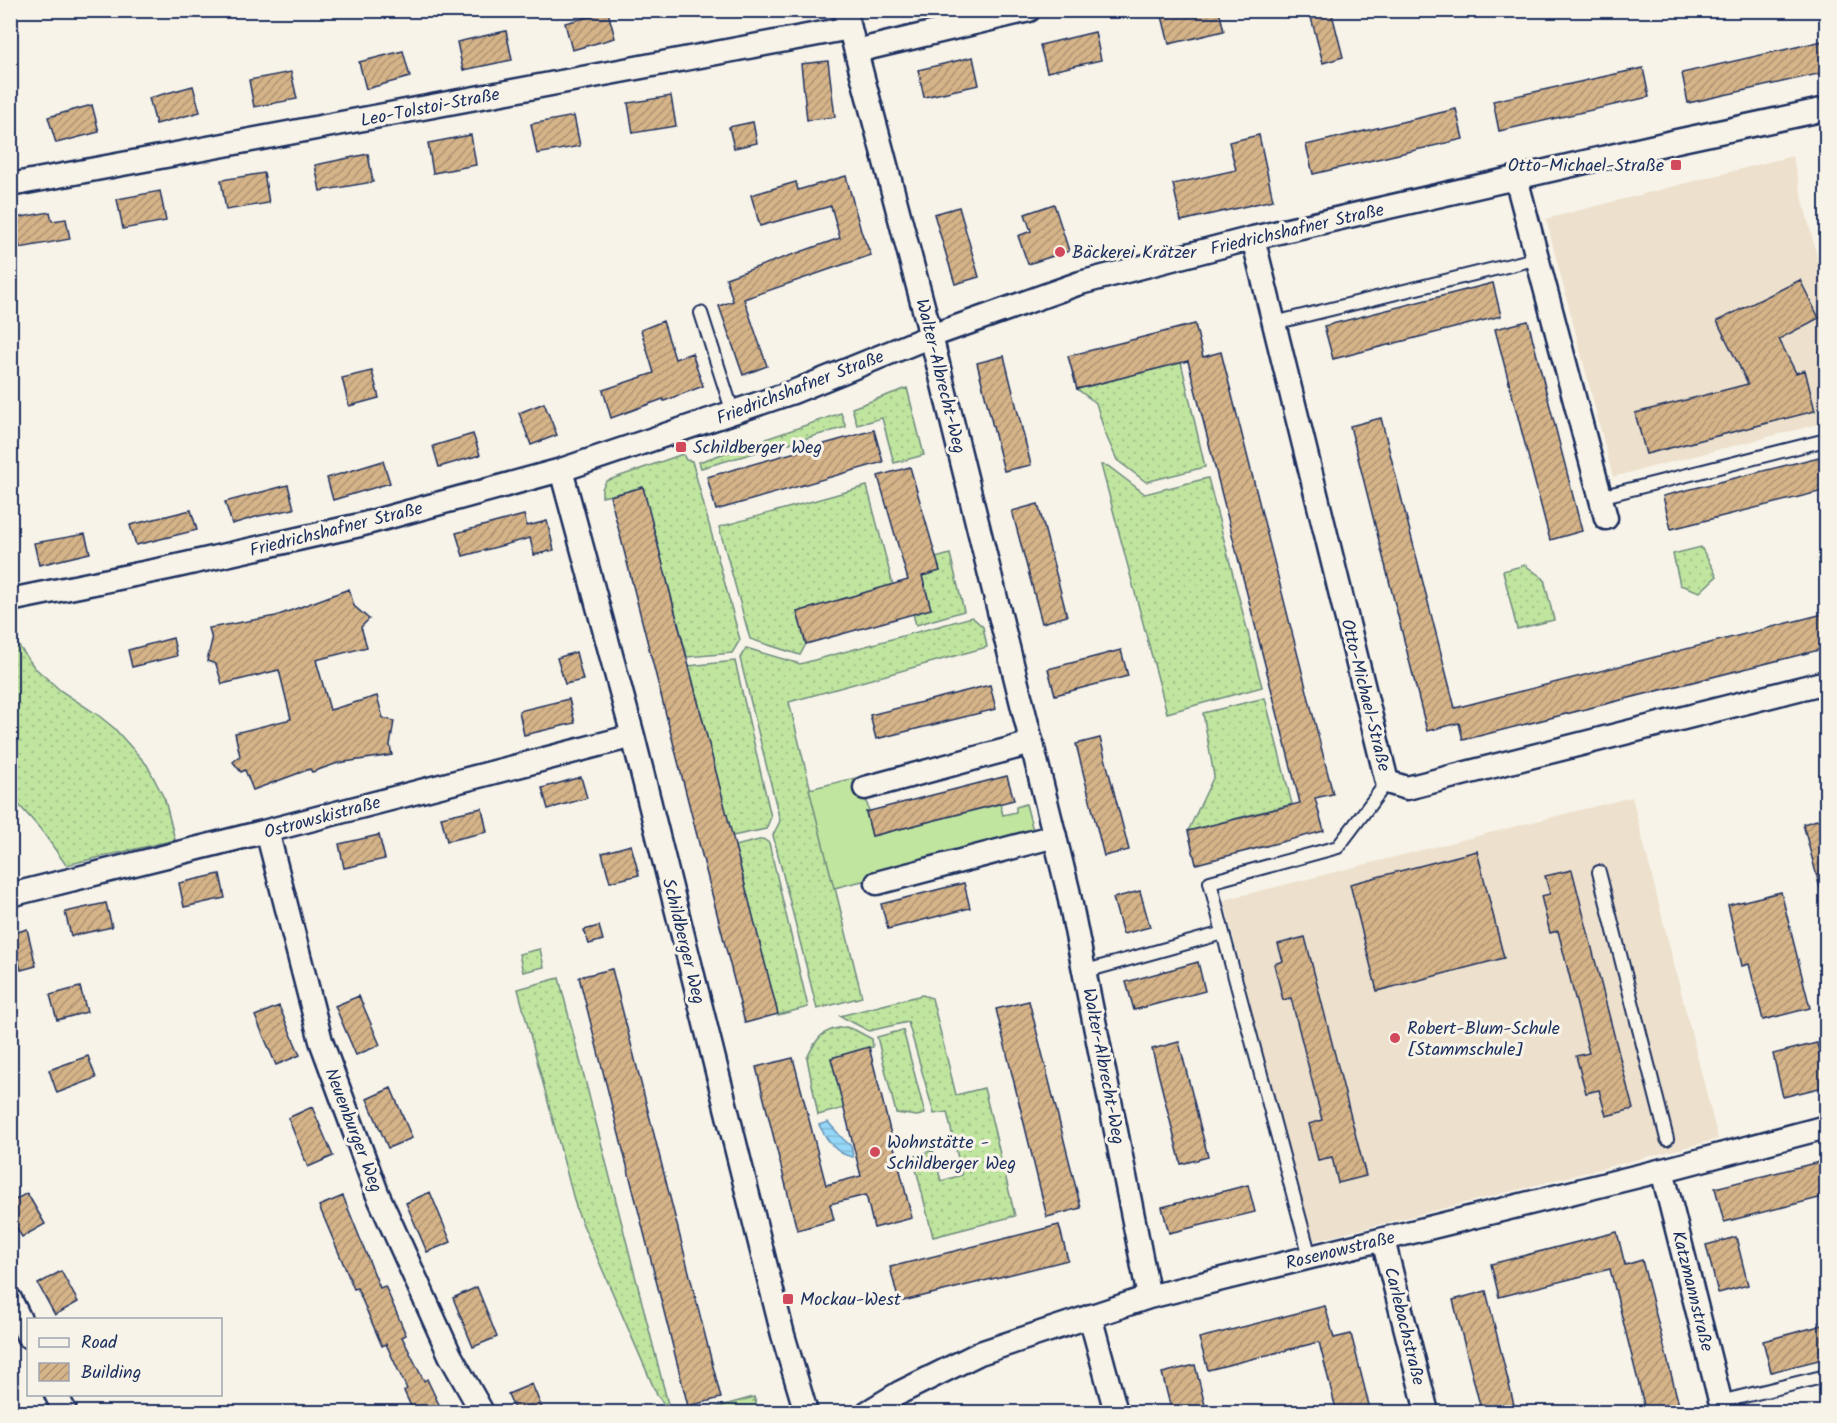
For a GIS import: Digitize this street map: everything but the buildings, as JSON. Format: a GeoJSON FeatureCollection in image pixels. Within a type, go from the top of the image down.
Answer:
{"type":"FeatureCollection","features":[{"type":"Feature","properties":{"kind":"street"},"geometry":{"type":"LineString","coordinates":[[856,51],[1029,10]]}},
{"type":"Feature","properties":{"kind":"street","name":"Walter-Albrecht-Weg"},"geometry":{"type":"LineString","coordinates":[[847,19],[932,336],[1055,836],[1086,971],[1149,1297]]}},
{"type":"Feature","properties":{"kind":"street","name":"Leo-Tolstoi-Straße"},"geometry":{"type":"LineString","coordinates":[[10,185],[847,19]]}},
{"type":"Feature","properties":{"kind":"street","name":"Friedrichshafner Straße"},"geometry":{"type":"LineString","coordinates":[[10,600],[168,568],[360,525],[561,470],[793,392],[932,336],[1080,283],[1253,238],[1516,178],[1825,116]]}},
{"type":"Feature","properties":{"kind":"street"},"geometry":{"type":"LineString","coordinates":[[1516,178],[1603,507]]}},
{"type":"Feature","properties":{"kind":"street","name":"Otto-Michael-Straße"},"geometry":{"type":"LineString","coordinates":[[1253,238],[1387,782],[1407,788],[1827,682]]}},
{"type":"Feature","properties":{"kind":"street","name":"Schildberger Weg"},"geometry":{"type":"LineString","coordinates":[[561,470],[633,736],[781,1328],[806,1413]]}},
{"type":"Feature","properties":{"kind":"street","name":"Ostrowskistraße"},"geometry":{"type":"LineString","coordinates":[[10,896],[633,736]]}},
{"type":"Feature","properties":{"kind":"street"},"geometry":{"type":"LineString","coordinates":[[865,788],[1032,743]]}},
{"type":"Feature","properties":{"kind":"street","name":"Neuenburger Weg"},"geometry":{"type":"LineString","coordinates":[[267,831],[321,1041],[377,1193],[450,1355],[482,1413]]}},
{"type":"Feature","properties":{"kind":"street"},"geometry":{"type":"LineString","coordinates":[[877,883],[1055,836]]}},
{"type":"Feature","properties":{"kind":"street","name":"Rosenowstraße"},"geometry":{"type":"LineString","coordinates":[[868,1413],[901,1392],[980,1353],[1149,1297],[1827,1127]]}},
{"type":"Feature","properties":{"kind":"street","name":"Katzmannstraße"},"geometry":{"type":"LineString","coordinates":[[1662,1170],[1722,1407]]}},
{"type":"Feature","properties":{"kind":"street","name":"Carlebachstraße"},"geometry":{"type":"LineString","coordinates":[[1383,1240],[1427,1413]]}},
{"type":"Feature","properties":{"kind":"street"},"geometry":{"type":"LineString","coordinates":[[10,1299],[27,1334]]}},
{"type":"Feature","properties":{"kind":"street"},"geometry":{"type":"LineString","coordinates":[[1090,1316],[1116,1413]]}},
{"type":"Feature","properties":{"kind":"street"},"geometry":{"type":"LineString","coordinates":[[56,1396],[65,1413]]}},
{"type":"Feature","properties":{"kind":"lane"},"geometry":{"type":"LineString","coordinates":[[1274,323],[1539,258]]}},
{"type":"Feature","properties":{"kind":"lane"},"geometry":{"type":"LineString","coordinates":[[701,313],[733,413]]}},
{"type":"Feature","properties":{"kind":"lane"},"geometry":{"type":"LineString","coordinates":[[1603,507],[1827,440]]}},
{"type":"Feature","properties":{"kind":"lane"},"geometry":{"type":"LineString","coordinates":[[1310,1257],[1210,882],[1338,847],[1387,782]]}},
{"type":"Feature","properties":{"kind":"lane"},"geometry":{"type":"LineString","coordinates":[[1599,872],[1667,1139]]}},
{"type":"Feature","properties":{"kind":"lane"},"geometry":{"type":"LineString","coordinates":[[1086,971],[1223,933]]}},
{"type":"Feature","properties":{"kind":"lane"},"geometry":{"type":"LineString","coordinates":[[1722,1407],[1827,1376]]}},
{"type":"Feature","properties":{"kind":"shaded area"},"geometry":{"type":"Polygon","coordinates":[[[1792,156],[1826,293],[1826,422],[1613,477],[1546,219],[1792,156]]]}},
{"type":"Feature","properties":{"kind":"shaded area","name":"Robert-Blum-Schule [Stammschule]"},"geometry":{"type":"Polygon","coordinates":[[[1632,797],[1718,1139],[1310,1242],[1224,900],[1632,797]]]}},
{"type":"Feature","properties":{"kind":"green space"},"geometry":{"type":"Polygon","coordinates":[[[1181,362],[1205,467],[1146,482],[1117,460],[1105,433],[1096,403],[1077,389],[1181,362]]]}},
{"type":"Feature","properties":{"kind":"green space"},"geometry":{"type":"Polygon","coordinates":[[[907,388],[924,455],[894,463],[882,418],[857,425],[852,408],[907,388]]]}},
{"type":"Feature","properties":{"kind":"green space"},"geometry":{"type":"Polygon","coordinates":[[[841,413],[846,427],[701,468],[699,462],[841,413]]]}},
{"type":"Feature","properties":{"kind":"green space"},"geometry":{"type":"Polygon","coordinates":[[[683,454],[686,460],[692,461],[740,640],[732,653],[687,657],[643,488],[602,497],[602,489],[606,481],[683,454]]]}},
{"type":"Feature","properties":{"kind":"green space"},"geometry":{"type":"Polygon","coordinates":[[[1101,465],[1108,466],[1145,494],[1208,478],[1262,687],[1167,713],[1101,465]]]}},
{"type":"Feature","properties":{"kind":"green space"},"geometry":{"type":"Polygon","coordinates":[[[867,486],[893,585],[797,612],[806,644],[800,655],[750,639],[719,527],[867,486]]]}},
{"type":"Feature","properties":{"kind":"green space"},"geometry":{"type":"Polygon","coordinates":[[[1701,547],[1717,576],[1700,592],[1680,585],[1673,554],[1701,547]]]}},
{"type":"Feature","properties":{"kind":"green space"},"geometry":{"type":"Polygon","coordinates":[[[950,554],[964,611],[916,625],[913,614],[931,609],[922,576],[940,571],[936,558],[950,554]]]}},
{"type":"Feature","properties":{"kind":"green space"},"geometry":{"type":"Polygon","coordinates":[[[1525,565],[1544,579],[1554,620],[1517,629],[1503,571],[1525,565]]]}},
{"type":"Feature","properties":{"kind":"green space"},"geometry":{"type":"Polygon","coordinates":[[[972,617],[983,627],[987,647],[789,702],[862,997],[817,1009],[773,835],[780,821],[740,658],[746,648],[800,664],[972,617]]]}},
{"type":"Feature","properties":{"kind":"green space"},"geometry":{"type":"Polygon","coordinates":[[[11,635],[34,667],[61,691],[114,728],[147,765],[165,800],[175,840],[66,865],[42,831],[10,795],[11,635]]]}},
{"type":"Feature","properties":{"kind":"green space"},"geometry":{"type":"Polygon","coordinates":[[[735,661],[771,817],[766,829],[732,836],[689,666],[735,661]]]}},
{"type":"Feature","properties":{"kind":"green space"},"geometry":{"type":"Polygon","coordinates":[[[1265,698],[1292,804],[1188,831],[1214,776],[1203,713],[1265,698]]]}},
{"type":"Feature","properties":{"kind":"green space"},"geometry":{"type":"Polygon","coordinates":[[[860,777],[869,811],[866,812],[872,836],[1000,804],[1003,815],[1016,812],[1016,807],[1026,804],[1035,838],[834,888],[809,789],[860,777]]]}},
{"type":"Feature","properties":{"kind":"green space"},"geometry":{"type":"Polygon","coordinates":[[[763,839],[769,843],[808,1007],[778,1015],[735,846],[763,839]]]}},
{"type":"Feature","properties":{"kind":"green space"},"geometry":{"type":"Polygon","coordinates":[[[540,949],[544,967],[523,972],[519,954],[540,949]]]}},
{"type":"Feature","properties":{"kind":"green space"},"geometry":{"type":"Polygon","coordinates":[[[559,978],[670,1412],[657,1395],[577,1211],[518,989],[559,978]]]}},
{"type":"Feature","properties":{"kind":"green space"},"geometry":{"type":"Polygon","coordinates":[[[922,995],[932,998],[956,1095],[984,1088],[1015,1216],[933,1237],[913,1157],[933,1150],[941,1181],[962,1175],[947,1112],[934,1114],[908,1022],[869,1031],[840,1016],[922,995]]]}},
{"type":"Feature","properties":{"kind":"green space"},"geometry":{"type":"Polygon","coordinates":[[[846,1027],[872,1039],[873,1047],[831,1058],[844,1108],[818,1115],[807,1058],[822,1035],[846,1027]]]}},
{"type":"Feature","properties":{"kind":"green space"},"geometry":{"type":"Polygon","coordinates":[[[903,1030],[925,1114],[917,1116],[896,1113],[877,1037],[903,1030]]]}},
{"type":"Feature","properties":{"kind":"green space"},"geometry":{"type":"Polygon","coordinates":[[[754,1397],[759,1412],[699,1412],[754,1397]]]}},
{"type":"Feature","properties":{"kind":"water"},"geometry":{"type":"Polygon","coordinates":[[[828,1122],[851,1146],[853,1157],[836,1150],[829,1141],[819,1125],[828,1122]]]}},
{"type":"Feature","properties":{"kind":"place","name":"Otto-Michael-Straße"},"geometry":{"type":"Point","coordinates":[1676,165]}},
{"type":"Feature","properties":{"kind":"place","name":"Bäckerei Krätzer"},"geometry":{"type":"Point","coordinates":[1060,252]}},
{"type":"Feature","properties":{"kind":"place","name":"Schildberger Weg"},"geometry":{"type":"Point","coordinates":[681,447]}},
{"type":"Feature","properties":{"kind":"place","name":"Robert-Blum-Schule [Stammschule]"},"geometry":{"type":"Point","coordinates":[1395,1038]}},
{"type":"Feature","properties":{"kind":"place","name":"Wohnstätte - Schildberger Weg"},"geometry":{"type":"Point","coordinates":[875,1152]}},
{"type":"Feature","properties":{"kind":"place","name":"Mockau-West"},"geometry":{"type":"Point","coordinates":[788,1299]}}]}
